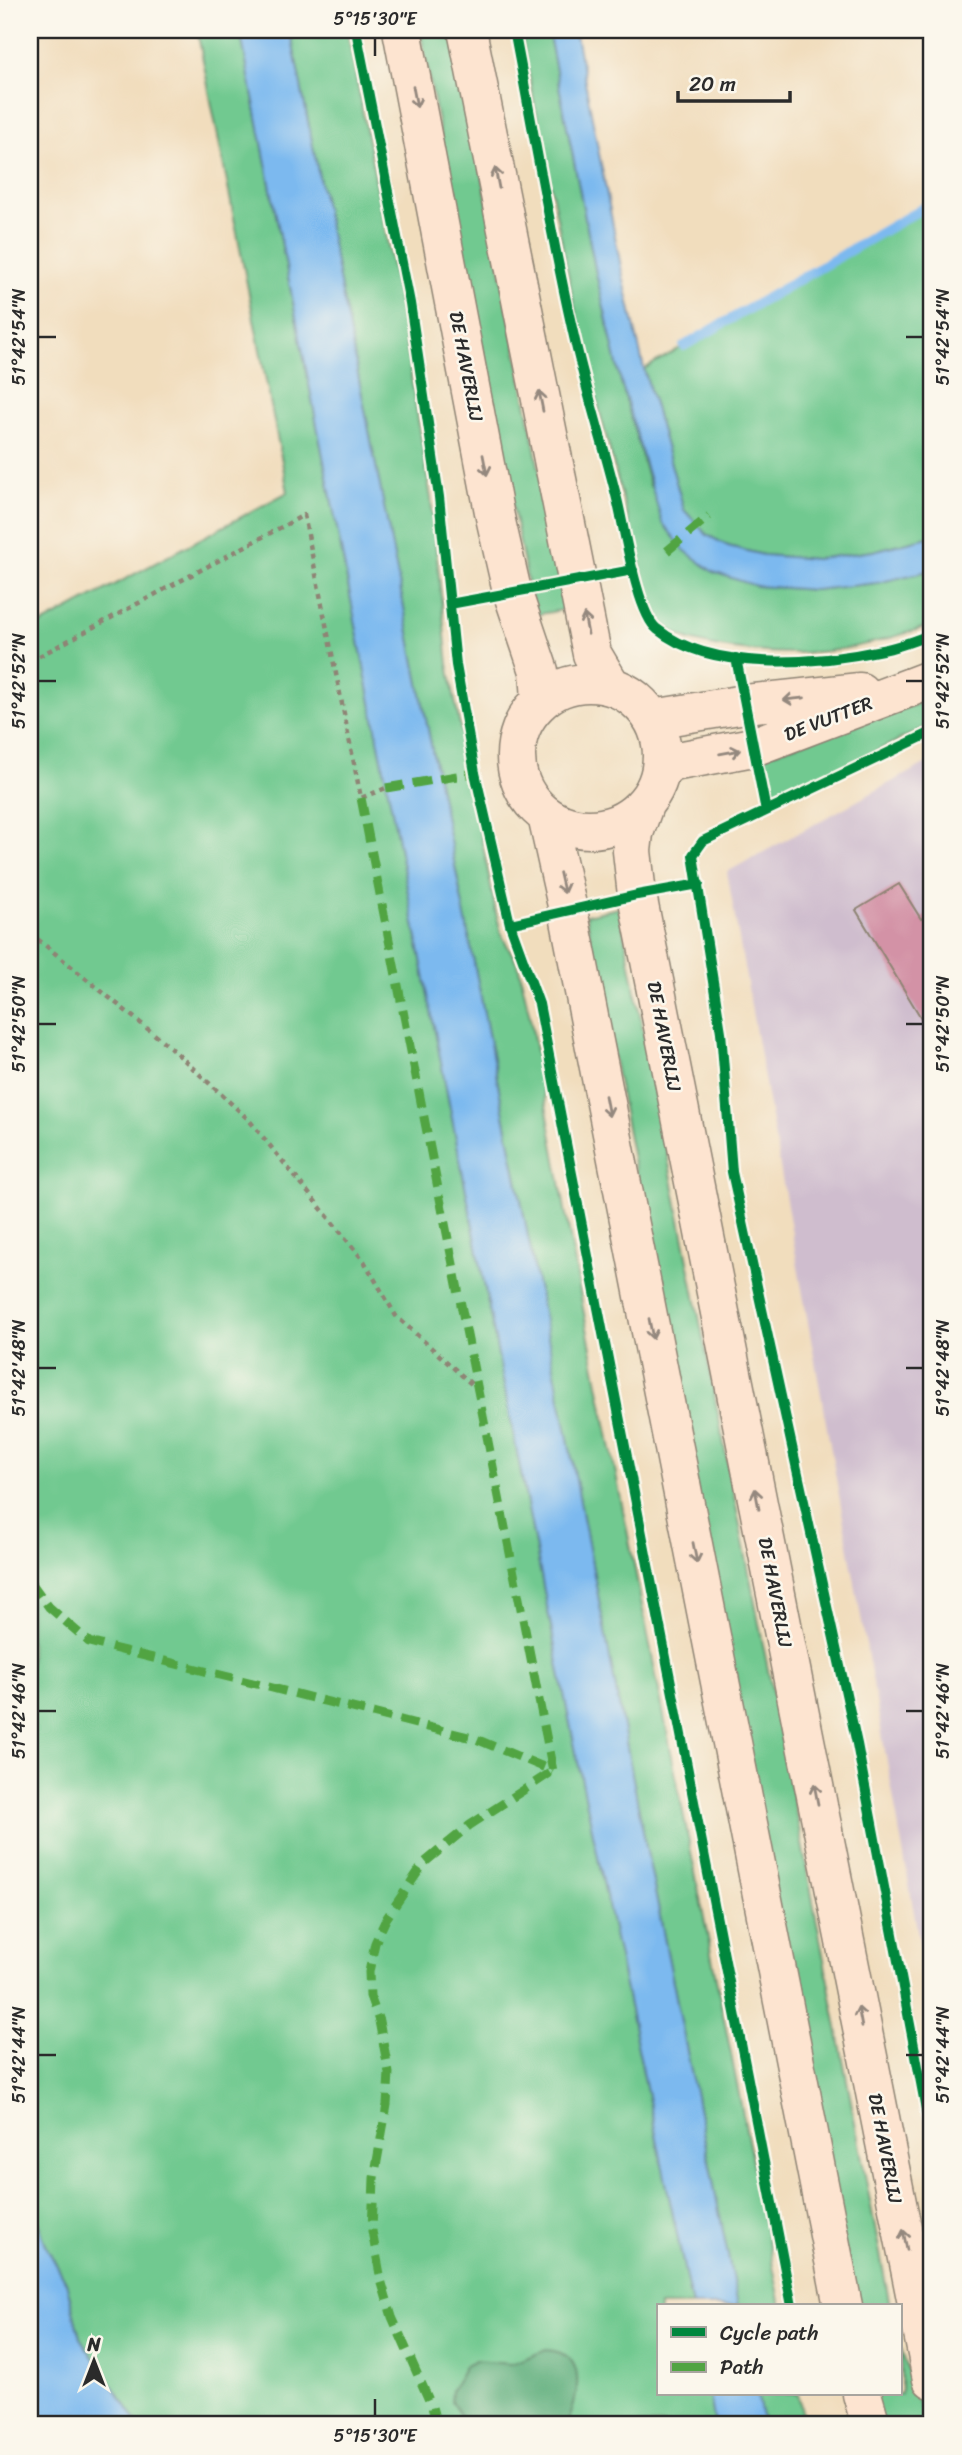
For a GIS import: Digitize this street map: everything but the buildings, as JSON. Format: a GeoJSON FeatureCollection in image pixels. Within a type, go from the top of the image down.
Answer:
{"type":"FeatureCollection","features":[{"type":"Feature","properties":{"kind":"street","name":"DE HAVERLIJ"},"geometry":{"type":"LineString","coordinates":[[402,30],[495,517],[512,591],[539,671],[541,700]]}},
{"type":"Feature","properties":{"kind":"street"},"geometry":{"type":"LineString","coordinates":[[467,30],[592,654],[611,686]]}},
{"type":"Feature","properties":{"kind":"street"},"geometry":{"type":"LineString","coordinates":[[587,682],[611,686],[636,699],[653,719],[661,741],[662,764],[657,786],[644,805],[623,821],[598,829],[571,828],[547,817],[531,801],[520,782],[516,760],[518,737],[527,717],[541,700],[562,687],[587,682]]}},
{"type":"Feature","properties":{"kind":"street","name":"DE VUTTER"},"geometry":{"type":"LineString","coordinates":[[653,719],[745,704],[922,683]]}},
{"type":"Feature","properties":{"kind":"street","name":"DE VUTTER"},"geometry":{"type":"LineString","coordinates":[[662,764],[753,747],[922,683]]}},
{"type":"Feature","properties":{"kind":"street","name":"DE HAVERLIJ"},"geometry":{"type":"LineString","coordinates":[[644,805],[634,833],[632,850],[637,895],[932,2379]]}},
{"type":"Feature","properties":{"kind":"street"},"geometry":{"type":"LineString","coordinates":[[547,817],[576,951],[843,2304]]}},
{"type":"Feature","properties":{"kind":"street"},"geometry":{"type":"LineString","coordinates":[[863,2396],[871,2425]]}},
{"type":"Feature","properties":{"kind":"path"},"geometry":{"type":"LineString","coordinates":[[30,661],[304,515],[361,798],[386,788]]}},
{"type":"Feature","properties":{"kind":"path"},"geometry":{"type":"LineString","coordinates":[[30,933],[170,1046],[249,1120],[363,1261],[396,1316],[478,1390]]}},
{"type":"Feature","properties":{"kind":"shaded area"},"geometry":{"type":"Polygon","coordinates":[[[932,760],[932,2012],[727,872],[932,760]]]}},
{"type":"Feature","properties":{"kind":"green space"},"geometry":{"type":"Polygon","coordinates":[[[197,30],[240,30],[568,1714],[692,2304],[657,2304],[657,2396],[710,2396],[715,2425],[139,2425],[80,2338],[66,2282],[48,2250],[30,2201],[30,630],[288,492],[197,30]]]}},
{"type":"Feature","properties":{"kind":"green space"},"geometry":{"type":"Polygon","coordinates":[[[290,30],[347,30],[400,308],[431,499],[448,664],[496,913],[502,936],[518,964],[529,1012],[583,1308],[781,2304],[738,2304],[290,30]]]}},
{"type":"Feature","properties":{"kind":"green space"},"geometry":{"type":"Polygon","coordinates":[[[420,30],[454,30],[561,583],[563,610],[534,615],[420,30]]]}},
{"type":"Feature","properties":{"kind":"green space"},"geometry":{"type":"Polygon","coordinates":[[[520,30],[548,30],[596,273],[621,382],[650,486],[756,586],[815,590],[877,583],[932,570],[932,625],[847,648],[803,653],[770,652],[720,647],[690,640],[669,628],[652,611],[581,340],[520,30]]]}},
{"type":"Feature","properties":{"kind":"green space"},"geometry":{"type":"Polygon","coordinates":[[[932,203],[932,536],[873,551],[816,559],[763,555],[728,546],[707,535],[684,510],[644,369],[932,203]]]}},
{"type":"Feature","properties":{"kind":"green space"},"geometry":{"type":"Polygon","coordinates":[[[932,699],[932,724],[776,800],[763,756],[932,699]]]}},
{"type":"Feature","properties":{"kind":"green space"},"geometry":{"type":"Polygon","coordinates":[[[619,908],[890,2304],[854,2304],[586,915],[619,908]]]}},
{"type":"Feature","properties":{"kind":"green space"},"geometry":{"type":"Polygon","coordinates":[[[546,2350],[560,2353],[575,2367],[577,2389],[567,2425],[467,2425],[451,2402],[452,2390],[465,2366],[475,2361],[511,2364],[546,2350]]]}},
{"type":"Feature","properties":{"kind":"green space"},"geometry":{"type":"Polygon","coordinates":[[[902,2351],[925,2425],[876,2425],[870,2396],[902,2396],[902,2351]]]}},
{"type":"Feature","properties":{"kind":"green space"},"geometry":{"type":"Polygon","coordinates":[[[757,2396],[798,2396],[805,2425],[764,2425],[757,2396]]]}},
{"type":"Feature","properties":{"kind":"water"},"geometry":{"type":"Polygon","coordinates":[[[240,30],[290,30],[738,2304],[692,2304],[568,1714],[240,30]]]}},
{"type":"Feature","properties":{"kind":"water"},"geometry":{"type":"Polygon","coordinates":[[[548,30],[575,30],[621,267],[644,369],[684,510],[707,535],[728,546],[763,555],[816,559],[873,551],[932,536],[932,570],[877,583],[815,590],[756,586],[713,572],[684,550],[662,522],[621,382],[596,273],[548,30]]]}},
{"type":"Feature","properties":{"kind":"water"},"geometry":{"type":"Polygon","coordinates":[[[30,2201],[48,2250],[66,2282],[80,2338],[139,2425],[30,2425],[30,2201]]]}},
{"type":"Feature","properties":{"kind":"water"},"geometry":{"type":"Polygon","coordinates":[[[710,2396],[757,2396],[764,2425],[715,2425],[710,2396]]]}},
{"type":"Feature","properties":{"kind":"waterway"},"geometry":{"type":"LineString","coordinates":[[684,346],[932,203]]}},
{"type":"Feature","properties":{"kind":"marked path"},"geometry":{"type":"LineString","coordinates":[[667,551],[709,516]]}},
{"type":"Feature","properties":{"kind":"marked path"},"geometry":{"type":"LineString","coordinates":[[386,788],[475,773]]}},
{"type":"Feature","properties":{"kind":"marked path"},"geometry":{"type":"LineString","coordinates":[[361,798],[553,1771]]}},
{"type":"Feature","properties":{"kind":"marked path"},"geometry":{"type":"LineString","coordinates":[[30,1581],[49,1607],[89,1642],[476,1739],[553,1771]]}},
{"type":"Feature","properties":{"kind":"marked path"},"geometry":{"type":"LineString","coordinates":[[437,2425],[432,2407],[392,2317],[381,2280],[372,2231],[374,2178],[387,2105],[389,2073],[379,2021],[370,1996],[369,1972],[375,1943],[386,1919],[424,1863],[470,1825],[553,1771]]}},
{"type":"Feature","properties":{"kind":"cycle path"},"geometry":{"type":"LineString","coordinates":[[356,30],[410,303],[439,497],[456,665],[475,773],[510,924],[539,1004],[792,2304]]}},
{"type":"Feature","properties":{"kind":"cycle path"},"geometry":{"type":"LineString","coordinates":[[514,30],[575,341],[617,499],[637,588],[650,620],[657,629],[680,643],[706,653],[735,659],[766,661],[856,655],[895,647],[932,634]]}},
{"type":"Feature","properties":{"kind":"cycle path"},"geometry":{"type":"LineString","coordinates":[[450,604],[633,570]]}},
{"type":"Feature","properties":{"kind":"cycle path"},"geometry":{"type":"LineString","coordinates":[[736,658],[766,811]]}},
{"type":"Feature","properties":{"kind":"cycle path"},"geometry":{"type":"LineString","coordinates":[[932,732],[703,841],[693,855],[721,1032],[732,1172],[857,1744],[932,2141]]}},
{"type":"Feature","properties":{"kind":"cycle path"},"geometry":{"type":"LineString","coordinates":[[510,924],[699,884]]}}]}
